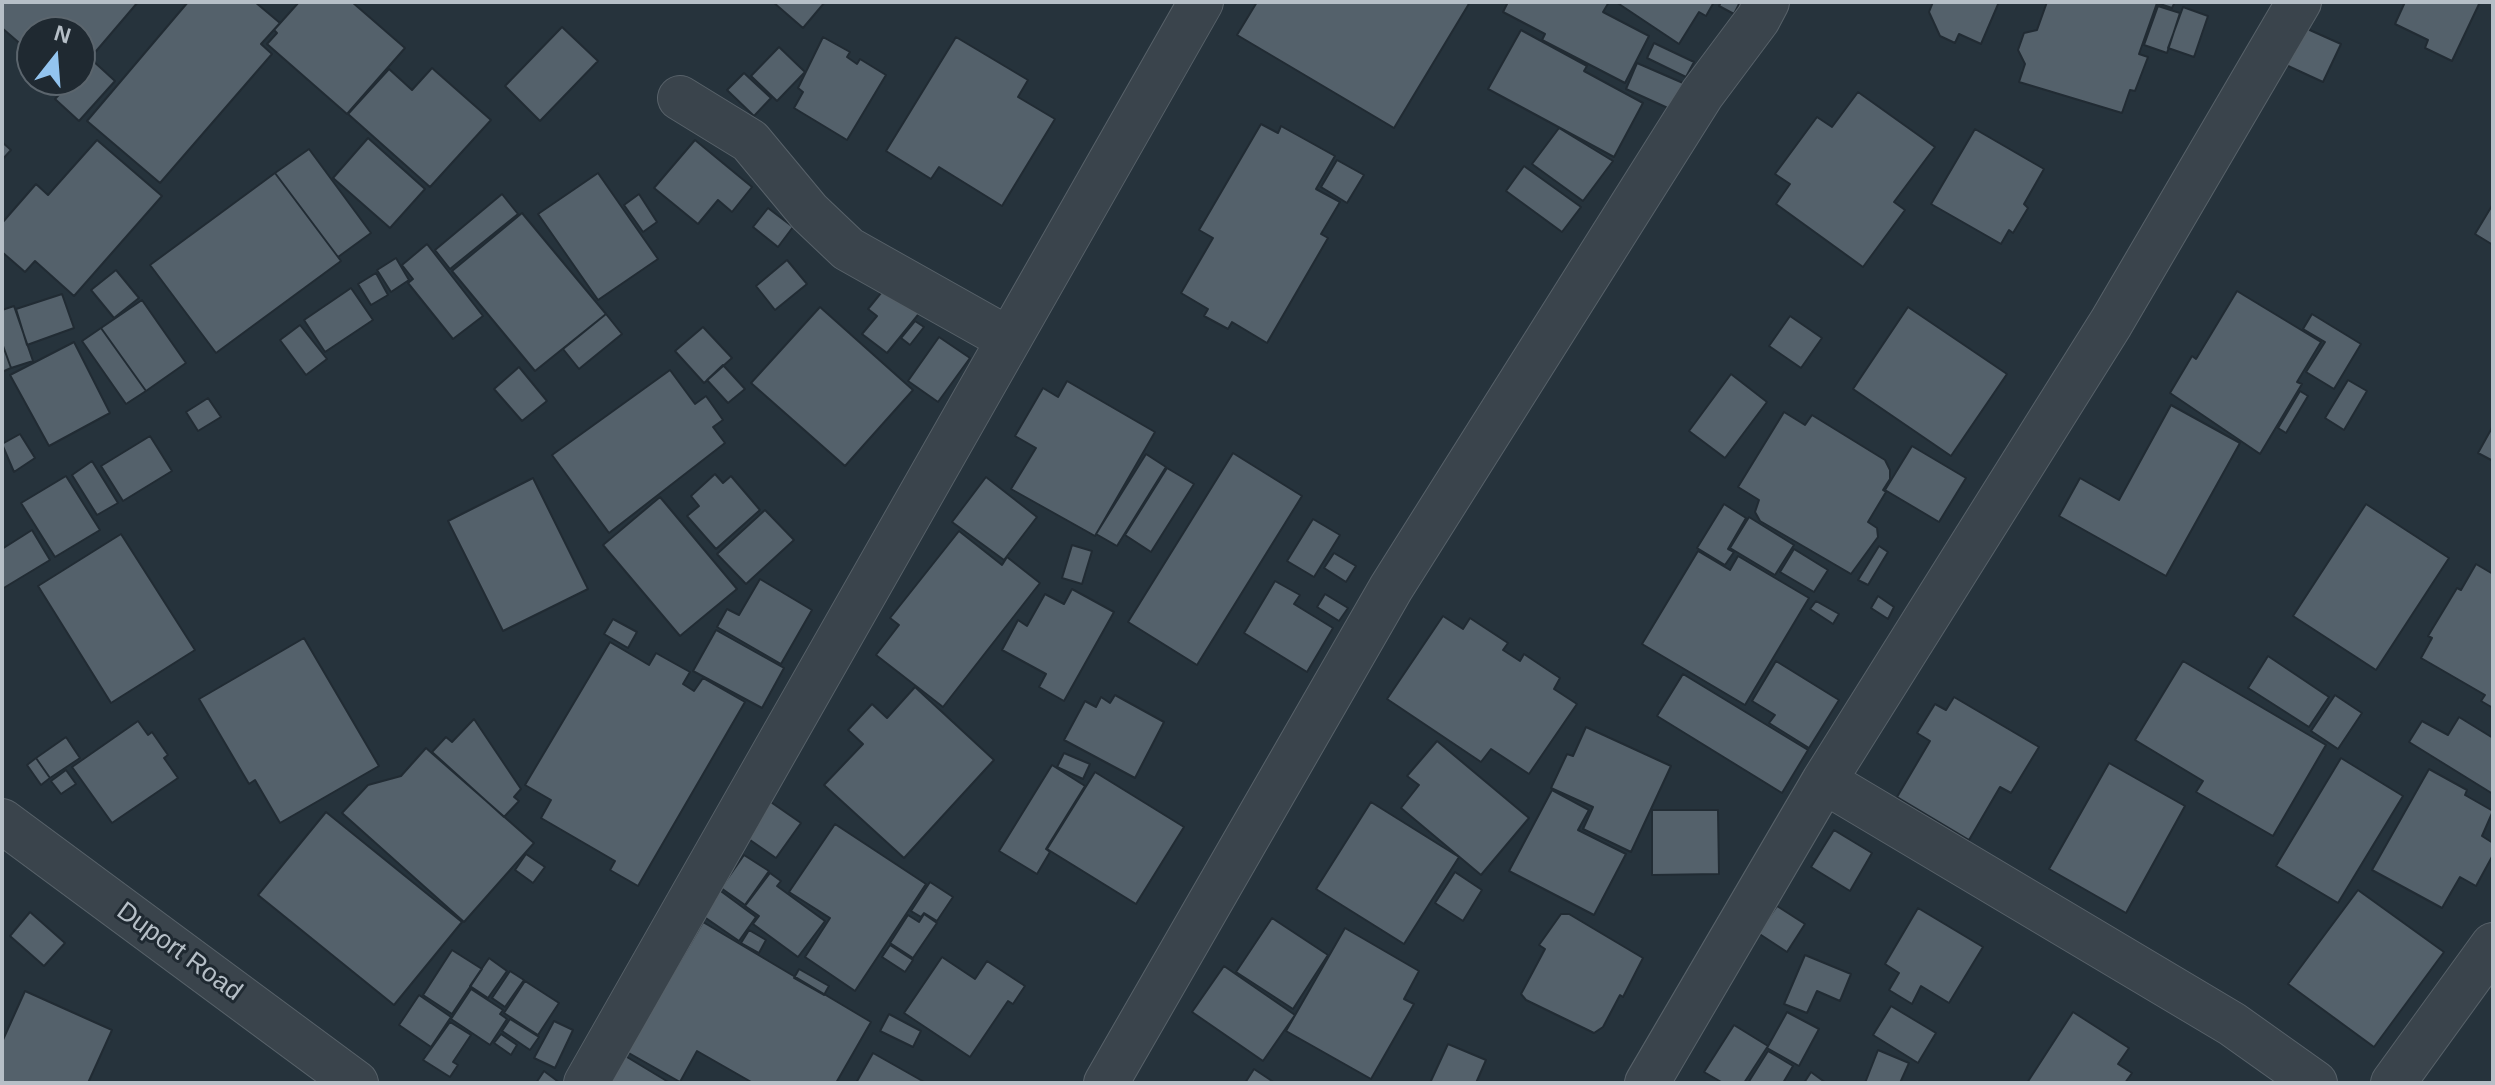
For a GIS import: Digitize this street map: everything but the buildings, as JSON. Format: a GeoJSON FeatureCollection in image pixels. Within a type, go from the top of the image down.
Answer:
{"type":"FeatureCollection","features":[{"type":"Feature","properties":{"kind":"street"},"geometry":{"type":"LineString","coordinates":[[586,1083],[1201,2]]}},
{"type":"Feature","properties":{"kind":"street"},"geometry":{"type":"LineString","coordinates":[[1106,1083],[1391,588],[1702,94],[1758,19],[1767,2]]}},
{"type":"Feature","properties":{"kind":"street"},"geometry":{"type":"LineString","coordinates":[[1647,1083],[1824,781],[2111,323],[2299,2]]}},
{"type":"Feature","properties":{"kind":"street"},"geometry":{"type":"LineString","coordinates":[[680,98],[750,141],[809,212],[848,249],[1008,339]]}},
{"type":"Feature","properties":{"kind":"street"},"geometry":{"type":"LineString","coordinates":[[1824,781],[2232,1024],[2315,1083]]}},
{"type":"Feature","properties":{"kind":"street","name":"Duport Road"},"geometry":{"type":"LineString","coordinates":[[2,821],[356,1083]]}},
{"type":"Feature","properties":{"kind":"street"},"geometry":{"type":"LineString","coordinates":[[2393,1083],[2493,945]]}}]}
